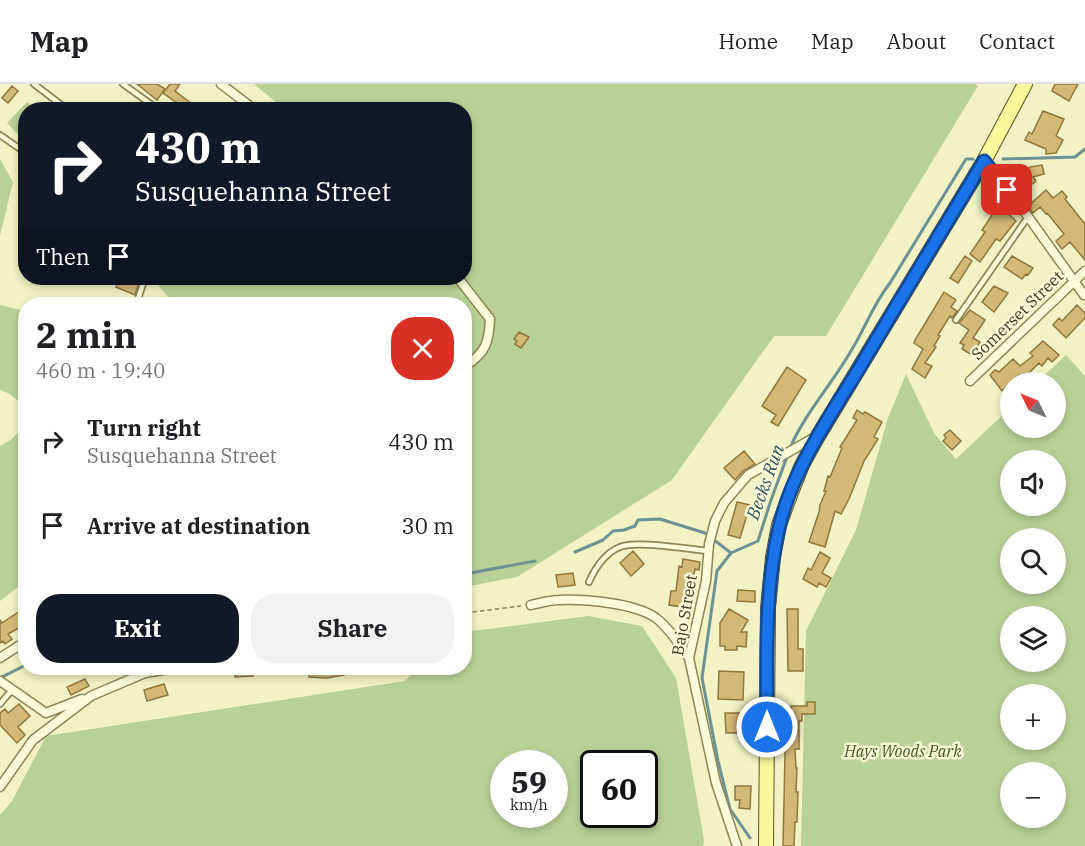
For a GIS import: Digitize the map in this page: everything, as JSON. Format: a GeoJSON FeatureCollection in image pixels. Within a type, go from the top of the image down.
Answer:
{"type":"FeatureCollection","features":[{"type":"Feature","properties":{"kind":"main road"},"geometry":{"type":"LineString","coordinates":[[766,846],[768,608],[779,525],[802,465],[818,436],[984,161],[1025,84]]}},
{"type":"Feature","properties":{"kind":"street"},"geometry":{"type":"LineString","coordinates":[[221,84],[245,102]]}},
{"type":"Feature","properties":{"kind":"street"},"geometry":{"type":"LineString","coordinates":[[984,161],[1084,295]]}},
{"type":"Feature","properties":{"kind":"street","name":"Somerset Street"},"geometry":{"type":"LineString","coordinates":[[970,381],[1085,271]]}},
{"type":"Feature","properties":{"kind":"street"},"geometry":{"type":"LineString","coordinates":[[463,285],[490,319],[489,339],[484,350],[472,360]]}},
{"type":"Feature","properties":{"kind":"street","name":"Bajo Street"},"geometry":{"type":"LineString","coordinates":[[737,846],[716,783],[689,658],[706,581],[712,531],[724,503],[748,475],[818,436]]}},
{"type":"Feature","properties":{"kind":"street"},"geometry":{"type":"LineString","coordinates":[[531,605],[558,600],[609,603],[639,610],[656,618],[689,658]]}},
{"type":"Feature","properties":{"kind":"street"},"geometry":{"type":"LineString","coordinates":[[0,658],[18,646]]}},
{"type":"Feature","properties":{"kind":"street"},"geometry":{"type":"LineString","coordinates":[[1,681],[46,713],[140,675]]}},
{"type":"Feature","properties":{"kind":"street"},"geometry":{"type":"LineString","coordinates":[[0,787],[33,740],[91,696]]}},
{"type":"Feature","properties":{"kind":"lane"},"geometry":{"type":"LineString","coordinates":[[34,84],[58,102]]}},
{"type":"Feature","properties":{"kind":"lane"},"geometry":{"type":"LineString","coordinates":[[123,84],[148,102]]}},
{"type":"Feature","properties":{"kind":"lane"},"geometry":{"type":"LineString","coordinates":[[0,135],[18,147]]}},
{"type":"Feature","properties":{"kind":"lane"},"geometry":{"type":"LineString","coordinates":[[956,320],[1028,217]]}},
{"type":"Feature","properties":{"kind":"lane"},"geometry":{"type":"LineString","coordinates":[[589,582],[595,569],[612,551],[628,544],[709,547]]}},
{"type":"Feature","properties":{"kind":"lane"},"geometry":{"type":"LineString","coordinates":[[0,704],[13,690]]}},
{"type":"Feature","properties":{"kind":"path"},"geometry":{"type":"LineString","coordinates":[[472,612],[531,605]]}},
{"type":"Feature","properties":{"kind":"green space"},"geometry":{"type":"Polygon","coordinates":[[[254,84],[975,84],[978,86],[826,336],[774,336],[672,480],[517,577],[472,586],[472,297],[168,297],[158,285],[472,285],[472,102],[276,102],[254,84]]]}},
{"type":"Feature","properties":{"kind":"green space"},"geometry":{"type":"Polygon","coordinates":[[[18,111],[18,135],[7,123],[18,111]]]}},
{"type":"Feature","properties":{"kind":"green space"},"geometry":{"type":"Polygon","coordinates":[[[0,159],[13,182],[0,236],[0,159]]]}},
{"type":"Feature","properties":{"kind":"green space"},"geometry":{"type":"Polygon","coordinates":[[[0,305],[18,309],[18,401],[0,390],[0,305]]]}},
{"type":"Feature","properties":{"kind":"green space","name":"Hays Woods Park"},"geometry":{"type":"Polygon","coordinates":[[[1066,355],[1085,376],[1085,846],[801,846],[806,631],[856,530],[888,418],[906,374],[934,433],[956,459],[1000,417],[1000,438],[1066,438],[1066,372],[1048,372],[1066,355]]]}},
{"type":"Feature","properties":{"kind":"green space"},"geometry":{"type":"Polygon","coordinates":[[[18,433],[18,587],[0,601],[0,446],[18,433]]]}},
{"type":"Feature","properties":{"kind":"green space"},"geometry":{"type":"Polygon","coordinates":[[[588,616],[642,626],[676,678],[704,840],[703,846],[0,846],[0,815],[12,801],[46,736],[405,681],[411,675],[472,675],[472,631],[588,616]]]}},
{"type":"Feature","properties":{"kind":"building"},"geometry":{"type":"Polygon","coordinates":[[[137,84],[157,84],[165,89],[157,100],[137,84]]]}},
{"type":"Feature","properties":{"kind":"building"},"geometry":{"type":"Polygon","coordinates":[[[170,84],[180,84],[175,91],[189,102],[176,102],[163,93],[170,84]]]}},
{"type":"Feature","properties":{"kind":"building"},"geometry":{"type":"Polygon","coordinates":[[[1055,84],[1078,84],[1069,101],[1052,91],[1055,84]]]}},
{"type":"Feature","properties":{"kind":"building"},"geometry":{"type":"Polygon","coordinates":[[[12,86],[18,91],[8,103],[2,98],[12,86]]]}},
{"type":"Feature","properties":{"kind":"building"},"geometry":{"type":"Polygon","coordinates":[[[1043,111],[1064,119],[1056,136],[1063,140],[1056,153],[1046,154],[1046,149],[1025,140],[1029,132],[1032,134],[1043,111]]]}},
{"type":"Feature","properties":{"kind":"building"},"geometry":{"type":"Polygon","coordinates":[[[1042,165],[1044,174],[1033,177],[1036,181],[1020,193],[1011,181],[1030,167],[1042,165]]]}},
{"type":"Feature","properties":{"kind":"building"},"geometry":{"type":"Polygon","coordinates":[[[1046,190],[1053,198],[1062,191],[1067,197],[1065,199],[1085,224],[1085,260],[1070,242],[1062,249],[1056,241],[1064,234],[1047,213],[1040,207],[1033,213],[1028,206],[1046,190]]]}},
{"type":"Feature","properties":{"kind":"building"},"geometry":{"type":"Polygon","coordinates":[[[993,200],[1016,221],[1000,241],[996,239],[980,262],[970,254],[985,232],[982,230],[994,212],[988,206],[993,200]]]}},
{"type":"Feature","properties":{"kind":"building"},"geometry":{"type":"Polygon","coordinates":[[[965,256],[972,261],[958,283],[950,278],[965,256]]]}},
{"type":"Feature","properties":{"kind":"building"},"geometry":{"type":"Polygon","coordinates":[[[1012,256],[1033,268],[1022,279],[1004,267],[1012,256]]]}},
{"type":"Feature","properties":{"kind":"building"},"geometry":{"type":"Polygon","coordinates":[[[117,285],[138,285],[135,295],[116,287],[117,285]]]}},
{"type":"Feature","properties":{"kind":"building"},"geometry":{"type":"Polygon","coordinates":[[[994,286],[1008,293],[994,312],[982,302],[994,286]]]}},
{"type":"Feature","properties":{"kind":"building"},"geometry":{"type":"Polygon","coordinates":[[[944,292],[956,300],[951,307],[957,311],[952,318],[950,316],[938,335],[940,336],[934,346],[936,347],[925,363],[932,366],[925,378],[912,369],[923,349],[914,343],[944,292]]]}},
{"type":"Feature","properties":{"kind":"building"},"geometry":{"type":"Polygon","coordinates":[[[1077,305],[1085,313],[1085,318],[1066,338],[1053,325],[1059,318],[1062,321],[1077,305]]]}},
{"type":"Feature","properties":{"kind":"building"},"geometry":{"type":"Polygon","coordinates":[[[970,310],[985,320],[973,338],[980,342],[972,355],[962,349],[964,345],[960,343],[969,330],[959,323],[970,310]]]}},
{"type":"Feature","properties":{"kind":"building"},"geometry":{"type":"Polygon","coordinates":[[[519,332],[529,337],[521,348],[515,344],[517,341],[514,339],[519,332]]]}},
{"type":"Feature","properties":{"kind":"building"},"geometry":{"type":"Polygon","coordinates":[[[1043,341],[1059,355],[1052,362],[1048,358],[1042,366],[1039,363],[1030,372],[1000,372],[1000,388],[990,375],[995,370],[999,372],[1013,359],[1020,366],[1033,356],[1030,353],[1043,341]]]}},
{"type":"Feature","properties":{"kind":"building"},"geometry":{"type":"Polygon","coordinates":[[[787,367],[806,380],[778,426],[771,422],[776,415],[762,406],[787,367]]]}},
{"type":"Feature","properties":{"kind":"building"},"geometry":{"type":"Polygon","coordinates":[[[857,410],[882,422],[874,437],[878,439],[864,461],[849,499],[841,514],[835,511],[825,547],[809,542],[826,491],[824,491],[828,476],[830,477],[842,448],[840,447],[857,420],[853,418],[857,410]]]}},
{"type":"Feature","properties":{"kind":"building"},"geometry":{"type":"Polygon","coordinates":[[[950,430],[961,441],[952,450],[943,441],[946,438],[944,435],[950,430]]]}},
{"type":"Feature","properties":{"kind":"building"},"geometry":{"type":"Polygon","coordinates":[[[744,451],[755,464],[743,471],[735,480],[724,468],[744,451]]]}},
{"type":"Feature","properties":{"kind":"building"},"geometry":{"type":"Polygon","coordinates":[[[737,502],[750,505],[740,538],[728,535],[737,502]]]}},
{"type":"Feature","properties":{"kind":"building"},"geometry":{"type":"Polygon","coordinates":[[[633,551],[644,564],[631,576],[620,563],[633,551]]]}},
{"type":"Feature","properties":{"kind":"building"},"geometry":{"type":"Polygon","coordinates":[[[820,552],[830,558],[822,573],[831,578],[826,587],[819,583],[817,587],[803,579],[808,568],[811,570],[820,552]]]}},
{"type":"Feature","properties":{"kind":"building"},"geometry":{"type":"Polygon","coordinates":[[[683,559],[700,562],[699,570],[695,569],[689,608],[669,605],[671,591],[676,591],[679,566],[682,567],[683,559]]]}},
{"type":"Feature","properties":{"kind":"building"},"geometry":{"type":"Polygon","coordinates":[[[573,573],[575,585],[558,587],[556,575],[573,573]]]}},
{"type":"Feature","properties":{"kind":"building"},"geometry":{"type":"Polygon","coordinates":[[[738,590],[755,591],[755,602],[737,601],[738,590]]]}},
{"type":"Feature","properties":{"kind":"building"},"geometry":{"type":"Polygon","coordinates":[[[729,609],[748,620],[741,632],[747,632],[746,647],[737,646],[737,650],[725,650],[725,646],[720,646],[720,623],[729,609]]]}},
{"type":"Feature","properties":{"kind":"building"},"geometry":{"type":"Polygon","coordinates":[[[787,609],[798,609],[798,649],[803,649],[803,671],[788,671],[787,609]]]}},
{"type":"Feature","properties":{"kind":"building"},"geometry":{"type":"Polygon","coordinates":[[[18,612],[18,628],[8,634],[12,639],[5,644],[3,641],[0,643],[0,620],[2,623],[18,612]]]}},
{"type":"Feature","properties":{"kind":"building"},"geometry":{"type":"Polygon","coordinates":[[[719,671],[744,672],[743,700],[718,699],[719,671]]]}},
{"type":"Feature","properties":{"kind":"building"},"geometry":{"type":"Polygon","coordinates":[[[235,675],[253,675],[253,676],[235,677],[235,675]]]}},
{"type":"Feature","properties":{"kind":"building"},"geometry":{"type":"Polygon","coordinates":[[[309,675],[344,675],[327,678],[309,677],[309,675]]]}},
{"type":"Feature","properties":{"kind":"building"},"geometry":{"type":"Polygon","coordinates":[[[85,679],[89,686],[71,695],[67,687],[85,679]]]}},
{"type":"Feature","properties":{"kind":"building"},"geometry":{"type":"Polygon","coordinates":[[[164,684],[168,695],[147,701],[144,690],[164,684]]]}},
{"type":"Feature","properties":{"kind":"building"},"geometry":{"type":"Polygon","coordinates":[[[807,702],[815,702],[815,714],[802,714],[802,721],[799,721],[799,749],[795,749],[796,792],[798,792],[794,846],[783,846],[786,710],[791,710],[791,706],[807,706],[807,702]]]}},
{"type":"Feature","properties":{"kind":"building"},"geometry":{"type":"Polygon","coordinates":[[[19,704],[30,716],[18,727],[25,735],[17,743],[0,725],[0,713],[5,709],[8,713],[19,704]]]}},
{"type":"Feature","properties":{"kind":"building"},"geometry":{"type":"Polygon","coordinates":[[[725,713],[745,713],[745,719],[749,719],[749,728],[745,728],[745,733],[726,733],[725,713]]]}},
{"type":"Feature","properties":{"kind":"building"},"geometry":{"type":"Polygon","coordinates":[[[735,786],[751,786],[750,809],[739,808],[740,800],[735,800],[735,786]]]}},
{"type":"Feature","properties":{"kind":"waterway","name":"Becks Run"},"geometry":{"type":"LineString","coordinates":[[1003,159],[1075,157],[1085,149]]}},
{"type":"Feature","properties":{"kind":"waterway","name":"Becks Run"},"geometry":{"type":"LineString","coordinates":[[790,448],[803,423],[844,363],[878,300],[966,159],[973,159]]}},
{"type":"Feature","properties":{"kind":"waterway","name":"Becks Run"},"geometry":{"type":"LineString","coordinates":[[750,838],[730,809],[702,678],[717,571],[731,553],[758,541],[788,454]]}},
{"type":"Feature","properties":{"kind":"waterway"},"geometry":{"type":"LineString","coordinates":[[575,552],[603,540],[613,531],[635,526],[638,520],[660,519],[705,533],[731,553]]}},
{"type":"Feature","properties":{"kind":"waterway"},"geometry":{"type":"LineString","coordinates":[[472,573],[535,561]]}},
{"type":"Feature","properties":{"kind":"waterway"},"geometry":{"type":"LineString","coordinates":[[0,678],[18,669]]}},
{"type":"Feature","properties":{"kind":"route"},"geometry":{"type":"LineString","coordinates":[[767,727],[768,608],[773,557],[779,525],[802,465],[984,161],[1007,190]]}}]}
